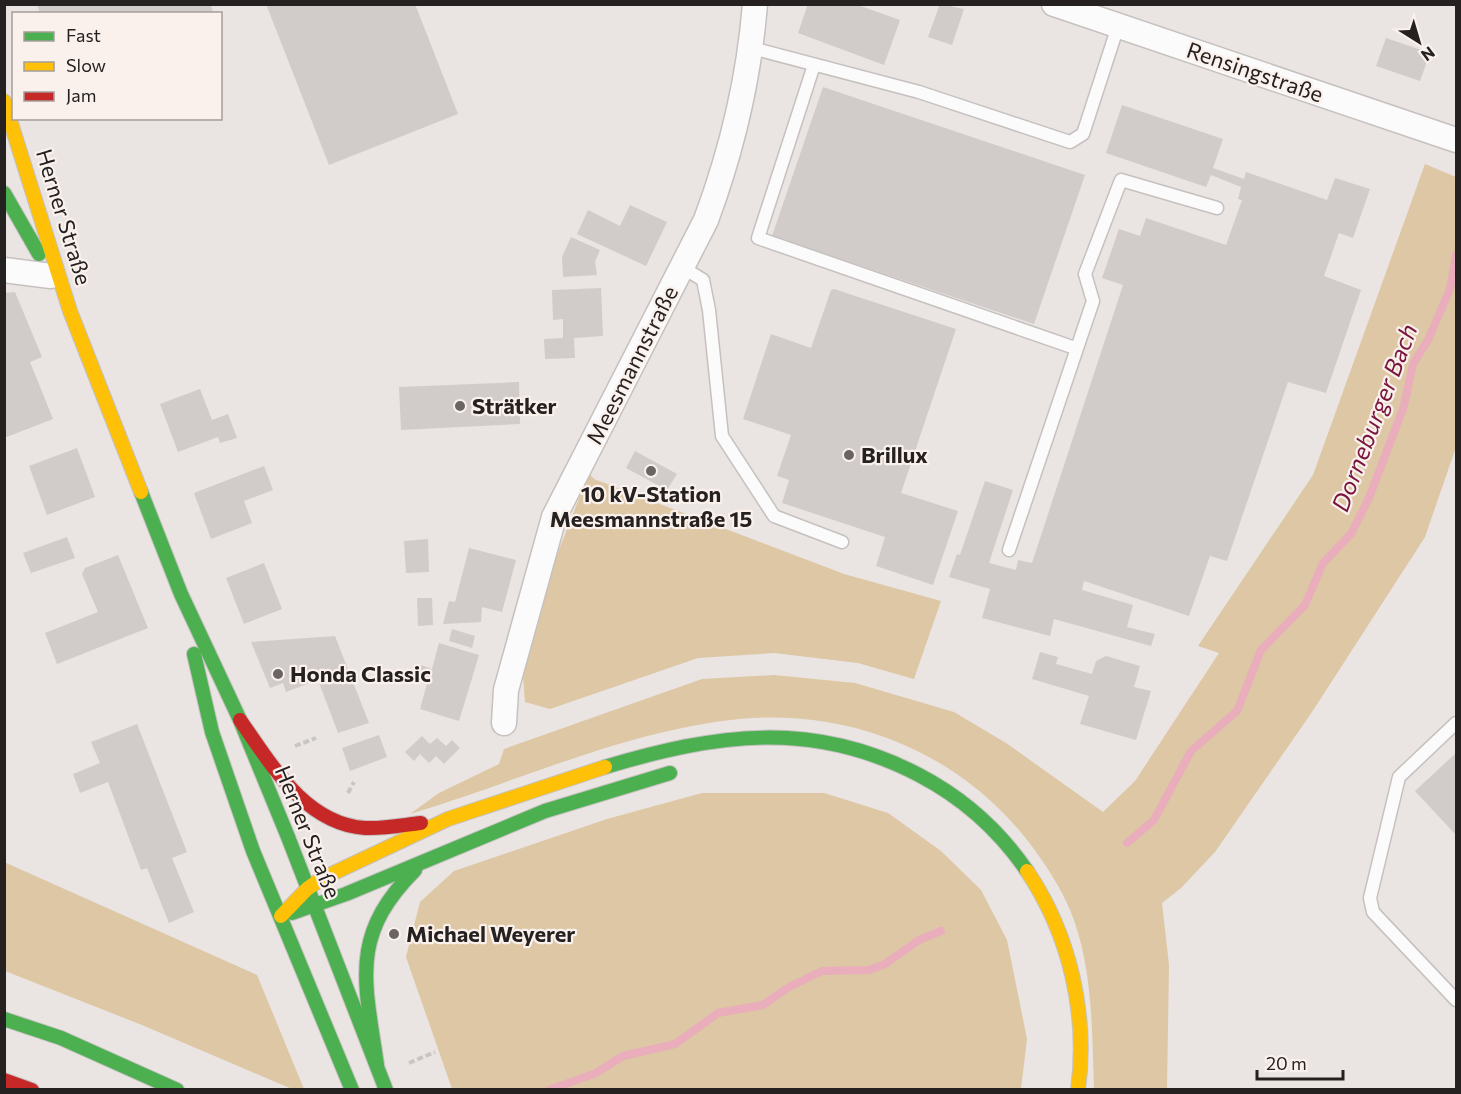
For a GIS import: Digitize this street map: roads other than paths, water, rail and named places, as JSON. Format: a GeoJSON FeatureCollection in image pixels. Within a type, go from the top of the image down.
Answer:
{"type":"FeatureCollection","features":[{"type":"Feature","properties":{"kind":"main road","name":"Herner Straße"},"geometry":{"type":"LineString","coordinates":[[4,101],[70,311],[181,594],[240,720],[386,1089]]}},
{"type":"Feature","properties":{"kind":"main road","name":"Herner Straße"},"geometry":{"type":"LineString","coordinates":[[4,192],[70,311]]}},
{"type":"Feature","properties":{"kind":"main road","name":"Herner Straße"},"geometry":{"type":"LineString","coordinates":[[181,594],[212,732],[253,851],[352,1089]]}},
{"type":"Feature","properties":{"kind":"main road"},"geometry":{"type":"LineString","coordinates":[[240,720],[292,792],[334,821],[363,828],[440,822]]}},
{"type":"Feature","properties":{"kind":"main road"},"geometry":{"type":"LineString","coordinates":[[281,916],[308,888],[338,869],[440,822],[578,775],[715,742],[771,737],[832,742],[888,759],[945,789],[993,826],[1028,872],[1058,925],[1072,970],[1080,1023],[1078,1089]]}},
{"type":"Feature","properties":{"kind":"main road"},"geometry":{"type":"LineString","coordinates":[[281,916],[315,906],[545,811],[684,770]]}},
{"type":"Feature","properties":{"kind":"main road"},"geometry":{"type":"LineString","coordinates":[[377,1065],[364,966],[378,914],[397,888],[422,863]]}},
{"type":"Feature","properties":{"kind":"main road"},"geometry":{"type":"LineString","coordinates":[[4,1019],[61,1038],[177,1089]]}},
{"type":"Feature","properties":{"kind":"main road"},"geometry":{"type":"LineString","coordinates":[[4,1080],[32,1089]]}},
{"type":"Feature","properties":{"kind":"street","name":"Meesmannstraße"},"geometry":{"type":"LineString","coordinates":[[504,723],[506,690],[554,517],[706,220],[725,169],[752,48],[755,4]]}},
{"type":"Feature","properties":{"kind":"street","name":"Rensingstraße"},"geometry":{"type":"LineString","coordinates":[[1054,4],[1456,140]]}},
{"type":"Feature","properties":{"kind":"street"},"geometry":{"type":"LineString","coordinates":[[4,270],[51,276]]}},
{"type":"Feature","properties":{"kind":"lane"},"geometry":{"type":"LineString","coordinates":[[752,48],[918,92],[1070,142],[1083,134],[1118,26]]}},
{"type":"Feature","properties":{"kind":"lane"},"geometry":{"type":"LineString","coordinates":[[814,65],[758,238],[1075,348]]}},
{"type":"Feature","properties":{"kind":"lane"},"geometry":{"type":"LineString","coordinates":[[1009,550],[1075,348],[1093,301],[1085,274],[1121,180],[1217,208]]}},
{"type":"Feature","properties":{"kind":"lane"},"geometry":{"type":"LineString","coordinates":[[682,267],[703,280],[710,310],[722,436],[774,516],[842,542]]}},
{"type":"Feature","properties":{"kind":"lane"},"geometry":{"type":"LineString","coordinates":[[1456,723],[1399,777],[1370,898],[1374,912],[1456,1000]]}},
{"type":"Feature","properties":{"kind":"waterway","name":"Dorneburger Bach"},"geometry":{"type":"LineString","coordinates":[[1127,843],[1154,820],[1191,751],[1237,711],[1261,650],[1305,605],[1323,563],[1351,534],[1369,498],[1404,406],[1413,364],[1428,340],[1450,289],[1456,255]]}},
{"type":"Feature","properties":{"kind":"waterway","name":"Dorneburger Bach"},"geometry":{"type":"LineString","coordinates":[[549,1090],[596,1073],[623,1056],[675,1044],[718,1013],[763,1005],[789,987],[822,971],[869,970],[885,964],[919,940],[941,931]]}},
{"type":"Feature","properties":{"kind":"place","name":"Strätker"},"geometry":{"type":"Point","coordinates":[460,406]}},
{"type":"Feature","properties":{"kind":"place","name":"Brillux"},"geometry":{"type":"Point","coordinates":[849,455]}},
{"type":"Feature","properties":{"kind":"place","name":"10 kV-Station Meesmannstraße 15"},"geometry":{"type":"Point","coordinates":[651,471]}},
{"type":"Feature","properties":{"kind":"place","name":"Honda Classic"},"geometry":{"type":"Point","coordinates":[278,674]}},
{"type":"Feature","properties":{"kind":"place","name":"Michael Weyerer"},"geometry":{"type":"Point","coordinates":[394,934]}}]}
